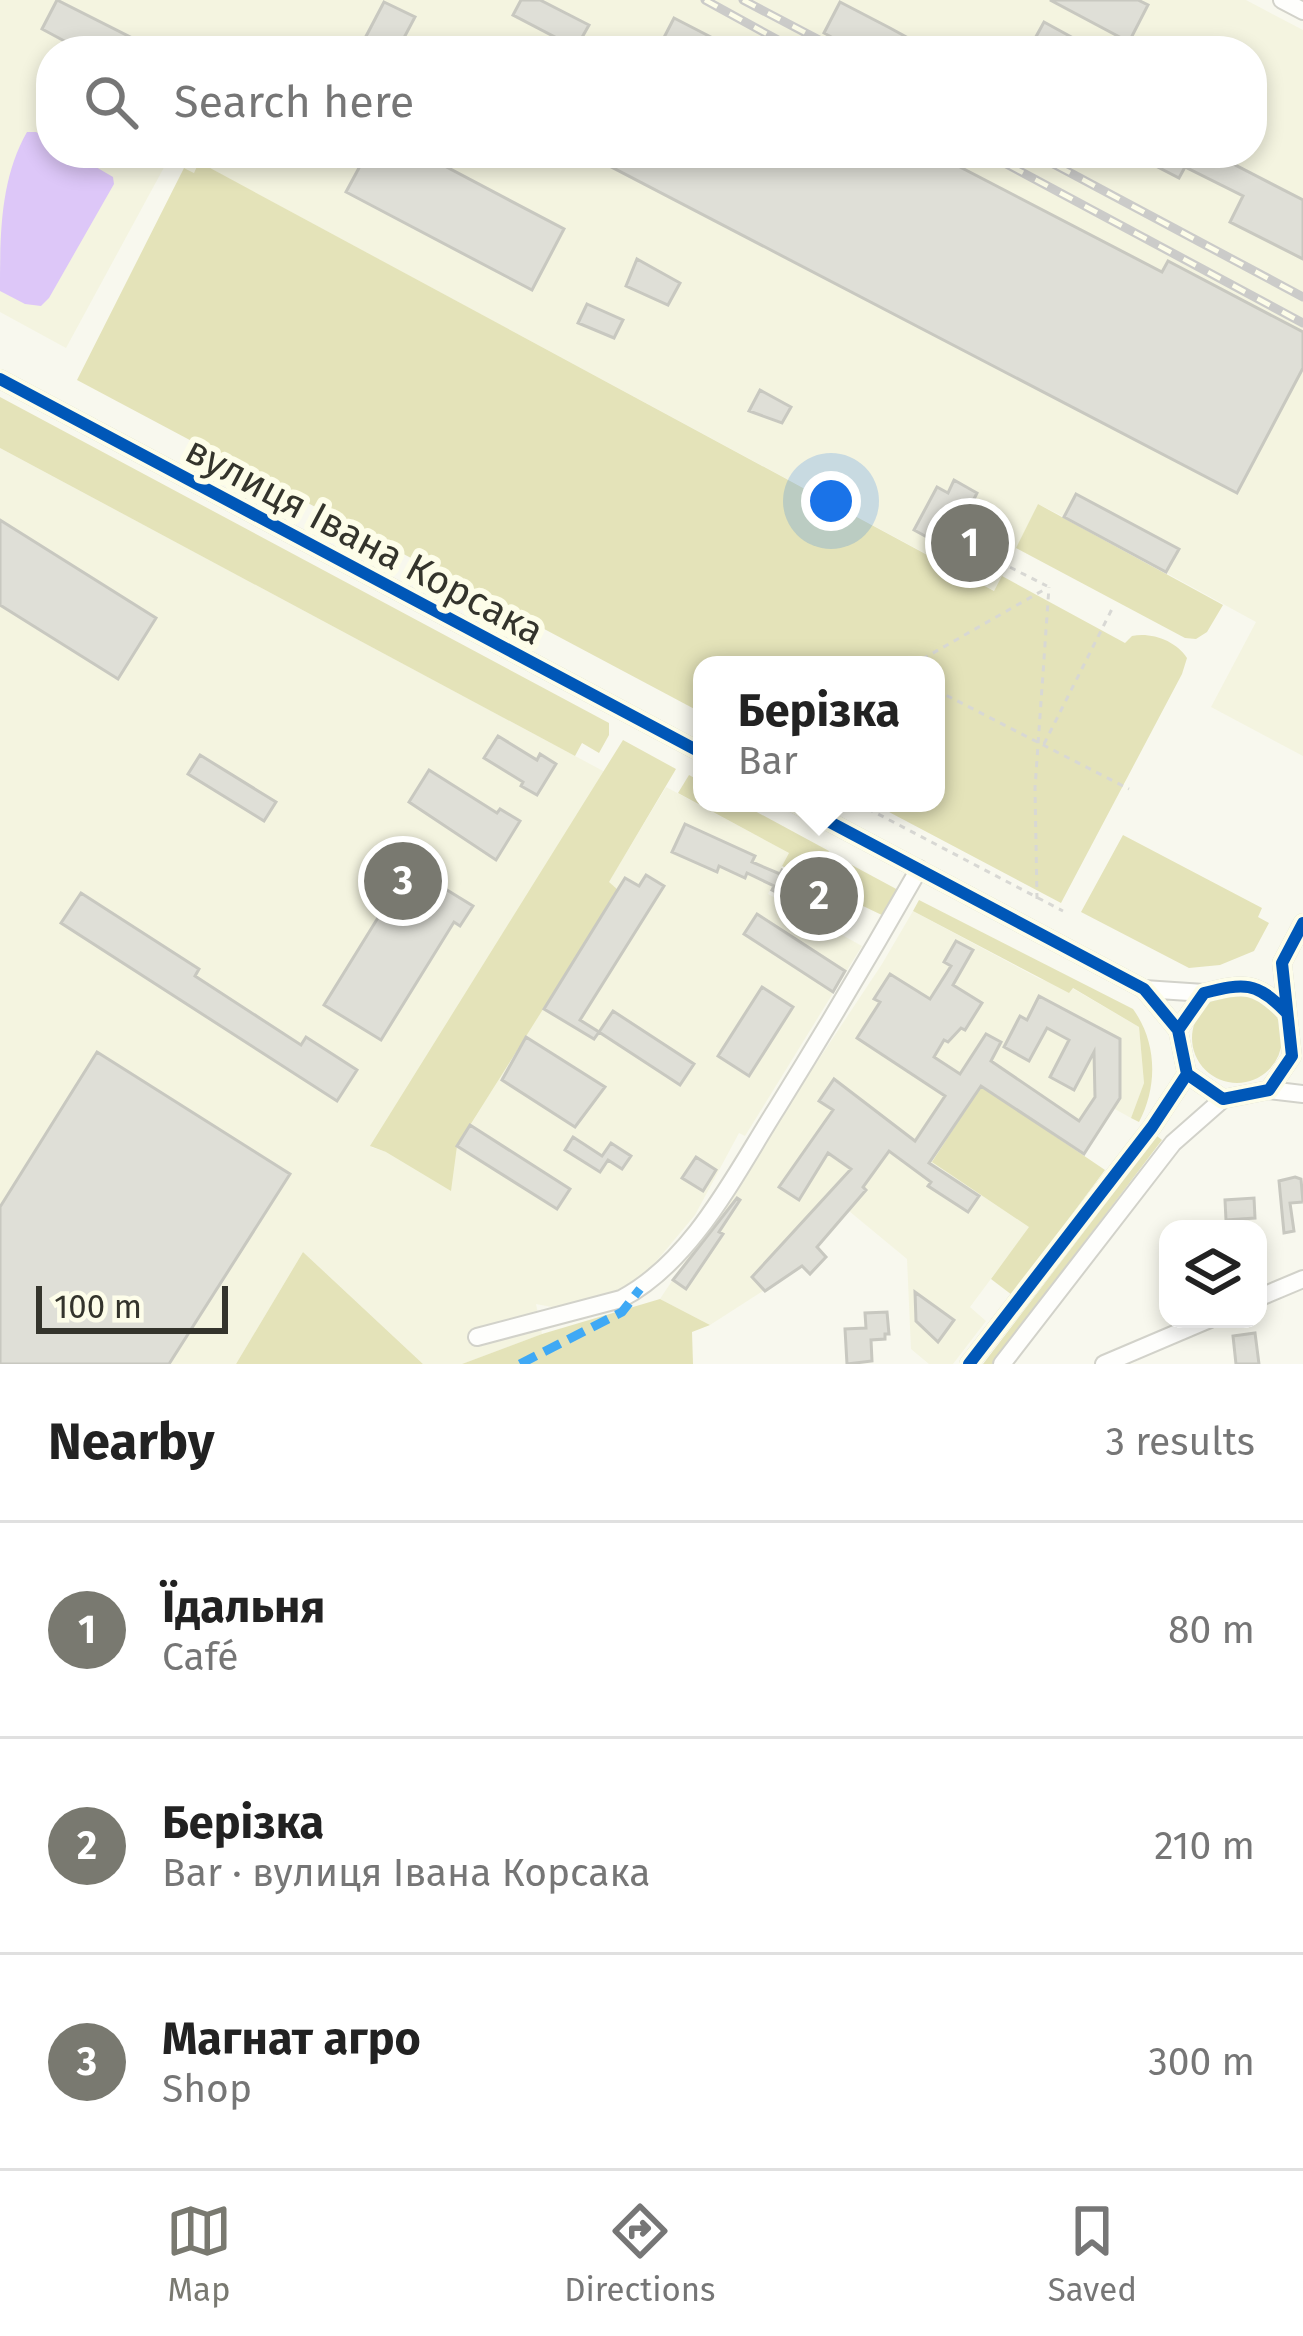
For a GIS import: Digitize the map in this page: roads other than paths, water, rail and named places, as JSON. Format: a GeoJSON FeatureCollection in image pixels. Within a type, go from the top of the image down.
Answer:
{"type":"FeatureCollection","features":[{"type":"Feature","properties":{"kind":"street"},"geometry":{"type":"LineString","coordinates":[[1282,0],[1303,10]]}},
{"type":"Feature","properties":{"kind":"street","name":"вулиця Івана Корсака"},"geometry":{"type":"LineString","coordinates":[[0,379],[693,748]]}},
{"type":"Feature","properties":{"kind":"street"},"geometry":{"type":"LineString","coordinates":[[811,812],[1144,989],[1178,1030],[1187,1074],[1223,1099]]}},
{"type":"Feature","properties":{"kind":"street"},"geometry":{"type":"LineString","coordinates":[[477,1337],[622,1299],[640,1289],[695,1235],[849,993],[919,869]]}},
{"type":"Feature","properties":{"kind":"street"},"geometry":{"type":"LineString","coordinates":[[1269,1090],[1298,1061],[1286,1012],[1282,963],[1303,923]]}},
{"type":"Feature","properties":{"kind":"street"},"geometry":{"type":"LineString","coordinates":[[1144,989],[1204,993],[1241,984],[1282,963]]}},
{"type":"Feature","properties":{"kind":"street"},"geometry":{"type":"LineString","coordinates":[[1241,984],[1267,992],[1286,1012]]}},
{"type":"Feature","properties":{"kind":"street"},"geometry":{"type":"LineString","coordinates":[[1178,1030],[1204,993]]}},
{"type":"Feature","properties":{"kind":"street"},"geometry":{"type":"LineString","coordinates":[[969,1364],[1152,1127],[1187,1074]]}},
{"type":"Feature","properties":{"kind":"street"},"geometry":{"type":"LineString","coordinates":[[1002,1364],[1173,1144],[1223,1099],[1269,1090],[1303,1094]]}},
{"type":"Feature","properties":{"kind":"street"},"geometry":{"type":"LineString","coordinates":[[1267,1294],[1303,1279]]}},
{"type":"Feature","properties":{"kind":"street"},"geometry":{"type":"LineString","coordinates":[[1105,1364],[1189,1328]]}},
{"type":"Feature","properties":{"kind":"railway"},"geometry":{"type":"LineString","coordinates":[[705,0],[771,36]]}},
{"type":"Feature","properties":{"kind":"railway"},"geometry":{"type":"LineString","coordinates":[[743,0],[811,36]]}},
{"type":"Feature","properties":{"kind":"railway"},"geometry":{"type":"LineString","coordinates":[[1014,168],[1303,323]]}},
{"type":"Feature","properties":{"kind":"railway"},"geometry":{"type":"LineString","coordinates":[[1061,168],[1303,297]]}},
{"type":"Feature","properties":{"kind":"place","name":"Їдальня"},"geometry":{"type":"Point","coordinates":[970,543]}},
{"type":"Feature","properties":{"kind":"place","name":"Магнат агро"},"geometry":{"type":"Point","coordinates":[403,881]}},
{"type":"Feature","properties":{"kind":"place","name":"Берізка"},"geometry":{"type":"Point","coordinates":[819,896]}}]}
